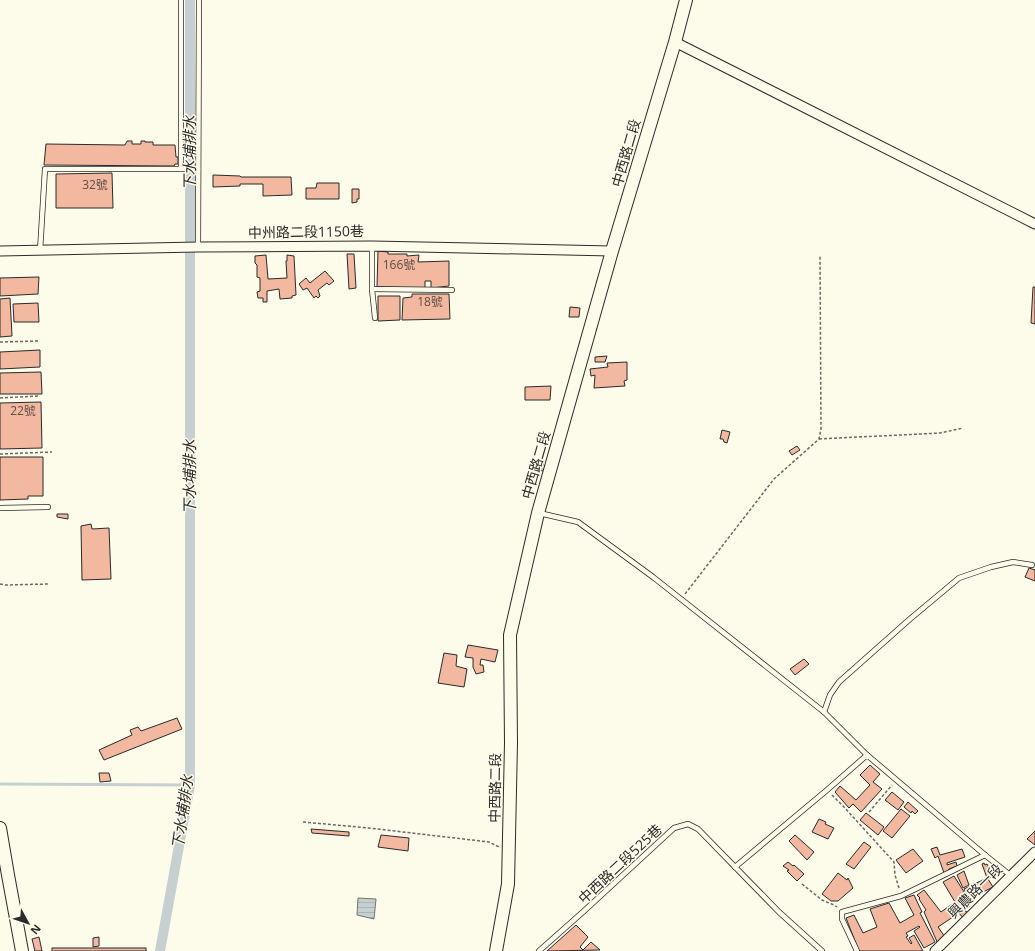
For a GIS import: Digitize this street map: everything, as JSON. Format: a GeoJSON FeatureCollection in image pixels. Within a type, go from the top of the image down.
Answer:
{"type":"FeatureCollection","features":[{"type":"Feature","properties":{"kind":"street","name":"中西路二段"},"geometry":{"type":"LineString","coordinates":[[496,951],[508,884],[511,743],[510,635],[538,513],[612,251],[675,42],[686,0]]}},
{"type":"Feature","properties":{"kind":"street"},"geometry":{"type":"LineString","coordinates":[[675,42],[1035,224]]}},
{"type":"Feature","properties":{"kind":"street","name":"中州路二段1150巷"},"geometry":{"type":"LineString","coordinates":[[0,251],[198,247],[372,246],[612,251]]}},
{"type":"Feature","properties":{"kind":"street"},"geometry":{"type":"LineString","coordinates":[[0,828],[22,951]]}},
{"type":"Feature","properties":{"kind":"street","name":"興農路一段"},"geometry":{"type":"LineString","coordinates":[[935,951],[1010,875],[1035,852]]}},
{"type":"Feature","properties":{"kind":"lane"},"geometry":{"type":"LineString","coordinates":[[180,169],[181,0]]}},
{"type":"Feature","properties":{"kind":"lane"},"geometry":{"type":"LineString","coordinates":[[198,247],[199,0]]}},
{"type":"Feature","properties":{"kind":"lane"},"geometry":{"type":"LineString","coordinates":[[40,251],[45,169],[198,169]]}},
{"type":"Feature","properties":{"kind":"lane"},"geometry":{"type":"LineString","coordinates":[[372,246],[372,289],[375,318]]}},
{"type":"Feature","properties":{"kind":"lane"},"geometry":{"type":"LineString","coordinates":[[372,289],[452,290]]}},
{"type":"Feature","properties":{"kind":"lane"},"geometry":{"type":"LineString","coordinates":[[0,508],[48,507]]}},
{"type":"Feature","properties":{"kind":"lane"},"geometry":{"type":"LineString","coordinates":[[538,513],[578,522],[681,599],[824,712],[867,755],[984,855],[1010,875]]}},
{"type":"Feature","properties":{"kind":"lane"},"geometry":{"type":"LineString","coordinates":[[824,712],[830,695],[839,682],[959,578],[991,567],[1013,562],[1032,565]]}},
{"type":"Feature","properties":{"kind":"lane"},"geometry":{"type":"LineString","coordinates":[[735,867],[867,755]]}},
{"type":"Feature","properties":{"kind":"lane","name":"中西路二段525巷"},"geometry":{"type":"LineString","coordinates":[[539,951],[674,828],[688,824],[698,829],[779,912],[822,951]]}},
{"type":"Feature","properties":{"kind":"lane"},"geometry":{"type":"LineString","coordinates":[[857,951],[842,919],[842,912],[901,896],[984,855]]}},
{"type":"Feature","properties":{"kind":"path"},"geometry":{"type":"LineString","coordinates":[[819,440],[821,428],[820,255]]}},
{"type":"Feature","properties":{"kind":"path"},"geometry":{"type":"LineString","coordinates":[[0,342],[38,341]]}},
{"type":"Feature","properties":{"kind":"path"},"geometry":{"type":"LineString","coordinates":[[0,398],[40,396]]}},
{"type":"Feature","properties":{"kind":"path"},"geometry":{"type":"LineString","coordinates":[[681,599],[774,479],[819,440],[940,433],[963,428]]}},
{"type":"Feature","properties":{"kind":"path"},"geometry":{"type":"LineString","coordinates":[[0,454],[52,452]]}},
{"type":"Feature","properties":{"kind":"path"},"geometry":{"type":"LineString","coordinates":[[0,584],[49,584]]}},
{"type":"Feature","properties":{"kind":"path"},"geometry":{"type":"LineString","coordinates":[[869,812],[897,780]]}},
{"type":"Feature","properties":{"kind":"path"},"geometry":{"type":"LineString","coordinates":[[827,790],[844,806],[894,862],[895,875],[901,896]]}},
{"type":"Feature","properties":{"kind":"path"},"geometry":{"type":"LineString","coordinates":[[303,822],[489,842],[509,851]]}},
{"type":"Feature","properties":{"kind":"path"},"geometry":{"type":"LineString","coordinates":[[802,884],[822,900],[834,905],[842,912]]}},
{"type":"Feature","properties":{"kind":"shaded area"},"geometry":{"type":"Polygon","coordinates":[[[358,898],[376,899],[374,919],[357,915],[358,898]]]}},
{"type":"Feature","properties":{"kind":"building"},"geometry":{"type":"Polygon","coordinates":[[[127,141],[132,141],[132,144],[141,144],[141,141],[145,141],[153,142],[153,145],[175,145],[178,164],[175,164],[174,166],[44,165],[46,144],[125,145],[127,141]]]}},
{"type":"Feature","properties":{"kind":"building"},"geometry":{"type":"Polygon","coordinates":[[[112,173],[113,208],[56,208],[56,174],[112,173]]]}},
{"type":"Feature","properties":{"kind":"building"},"geometry":{"type":"Polygon","coordinates":[[[213,175],[241,177],[291,177],[292,195],[263,196],[263,184],[240,184],[240,186],[213,187],[213,175]]]}},
{"type":"Feature","properties":{"kind":"building"},"geometry":{"type":"Polygon","coordinates":[[[317,183],[339,183],[339,199],[306,199],[306,188],[316,188],[317,183]]]}},
{"type":"Feature","properties":{"kind":"building"},"geometry":{"type":"Polygon","coordinates":[[[352,189],[359,189],[359,199],[357,199],[357,202],[352,203],[352,189]]]}},
{"type":"Feature","properties":{"kind":"building"},"geometry":{"type":"Polygon","coordinates":[[[378,251],[388,252],[388,254],[407,254],[407,256],[419,255],[418,262],[449,261],[449,286],[431,288],[431,281],[425,281],[425,288],[377,287],[378,251]]]}},
{"type":"Feature","properties":{"kind":"building"},"geometry":{"type":"Polygon","coordinates":[[[347,254],[354,254],[356,288],[349,289],[347,254]]]}},
{"type":"Feature","properties":{"kind":"building"},"geometry":{"type":"Polygon","coordinates":[[[266,255],[268,279],[287,278],[287,255],[294,256],[296,295],[292,296],[292,298],[280,299],[279,289],[267,291],[267,302],[263,302],[263,298],[258,298],[257,292],[260,291],[260,278],[257,277],[255,256],[266,255]]]}},
{"type":"Feature","properties":{"kind":"building"},"geometry":{"type":"Polygon","coordinates":[[[325,271],[334,281],[329,285],[327,283],[318,290],[320,296],[318,298],[316,296],[314,298],[307,288],[303,290],[299,284],[306,278],[310,283],[325,271]]]}},
{"type":"Feature","properties":{"kind":"building"},"geometry":{"type":"Polygon","coordinates":[[[39,277],[38,294],[0,296],[0,278],[39,277]]]}},
{"type":"Feature","properties":{"kind":"building"},"geometry":{"type":"Polygon","coordinates":[[[1033,287],[1035,287],[1035,324],[1031,323],[1033,287]]]}},
{"type":"Feature","properties":{"kind":"building"},"geometry":{"type":"Polygon","coordinates":[[[412,294],[449,294],[450,319],[402,320],[403,298],[412,297],[412,294]]]}},
{"type":"Feature","properties":{"kind":"building"},"geometry":{"type":"Polygon","coordinates":[[[378,296],[400,296],[400,320],[378,321],[378,296]]]}},
{"type":"Feature","properties":{"kind":"building"},"geometry":{"type":"Polygon","coordinates":[[[10,298],[12,336],[0,337],[0,299],[10,298]]]}},
{"type":"Feature","properties":{"kind":"building"},"geometry":{"type":"Polygon","coordinates":[[[38,303],[39,322],[14,322],[13,304],[38,303]]]}},
{"type":"Feature","properties":{"kind":"building"},"geometry":{"type":"Polygon","coordinates":[[[570,307],[580,308],[579,317],[569,317],[570,307]]]}},
{"type":"Feature","properties":{"kind":"building"},"geometry":{"type":"Polygon","coordinates":[[[40,350],[40,367],[0,369],[0,352],[40,350]]]}},
{"type":"Feature","properties":{"kind":"building"},"geometry":{"type":"Polygon","coordinates":[[[607,356],[605,362],[595,362],[595,357],[607,356]]]}},
{"type":"Feature","properties":{"kind":"building"},"geometry":{"type":"Polygon","coordinates":[[[627,362],[627,380],[624,381],[625,386],[594,388],[595,375],[591,376],[590,369],[608,367],[607,363],[627,362]]]}},
{"type":"Feature","properties":{"kind":"building"},"geometry":{"type":"Polygon","coordinates":[[[41,372],[42,394],[0,394],[0,373],[41,372]]]}},
{"type":"Feature","properties":{"kind":"building"},"geometry":{"type":"Polygon","coordinates":[[[551,386],[550,400],[525,400],[525,387],[551,386]]]}},
{"type":"Feature","properties":{"kind":"building"},"geometry":{"type":"Polygon","coordinates":[[[41,402],[42,448],[0,449],[0,403],[41,402]]]}},
{"type":"Feature","properties":{"kind":"building"},"geometry":{"type":"Polygon","coordinates":[[[722,430],[730,432],[727,443],[724,442],[723,439],[720,439],[722,430]]]}},
{"type":"Feature","properties":{"kind":"building"},"geometry":{"type":"Polygon","coordinates":[[[797,446],[800,450],[792,455],[789,451],[797,446]]]}},
{"type":"Feature","properties":{"kind":"building"},"geometry":{"type":"Polygon","coordinates":[[[0,457],[43,457],[43,496],[28,496],[28,499],[0,500],[0,457]]]}},
{"type":"Feature","properties":{"kind":"building"},"geometry":{"type":"Polygon","coordinates":[[[535,460],[544,460],[543,465],[546,466],[545,471],[533,470],[535,460]]]}},
{"type":"Feature","properties":{"kind":"building"},"geometry":{"type":"Polygon","coordinates":[[[57,514],[68,514],[68,519],[57,517],[57,514]]]}},
{"type":"Feature","properties":{"kind":"building"},"geometry":{"type":"Polygon","coordinates":[[[91,524],[92,529],[109,528],[111,579],[82,580],[81,526],[91,524]]]}},
{"type":"Feature","properties":{"kind":"building"},"geometry":{"type":"Polygon","coordinates":[[[1029,568],[1035,570],[1035,581],[1025,577],[1029,568]]]}},
{"type":"Feature","properties":{"kind":"building"},"geometry":{"type":"Polygon","coordinates":[[[468,645],[498,650],[495,662],[481,659],[480,665],[483,665],[484,672],[476,674],[473,667],[473,658],[465,657],[468,645]]]}},
{"type":"Feature","properties":{"kind":"building"},"geometry":{"type":"Polygon","coordinates":[[[444,653],[457,655],[456,666],[467,669],[464,687],[438,683],[444,653]]]}},
{"type":"Feature","properties":{"kind":"building"},"geometry":{"type":"Polygon","coordinates":[[[804,659],[809,664],[795,675],[790,669],[804,659]]]}},
{"type":"Feature","properties":{"kind":"building"},"geometry":{"type":"Polygon","coordinates":[[[177,718],[182,729],[104,760],[99,750],[132,735],[130,730],[138,727],[141,731],[177,718]]]}},
{"type":"Feature","properties":{"kind":"building"},"geometry":{"type":"Polygon","coordinates":[[[870,765],[880,774],[873,782],[882,789],[861,812],[853,804],[849,808],[835,792],[840,786],[856,800],[870,785],[860,775],[870,765]]]}},
{"type":"Feature","properties":{"kind":"building"},"geometry":{"type":"Polygon","coordinates":[[[99,773],[109,773],[111,781],[100,782],[99,773]]]}},
{"type":"Feature","properties":{"kind":"building"},"geometry":{"type":"Polygon","coordinates":[[[892,792],[904,802],[898,810],[885,800],[892,792]]]}},
{"type":"Feature","properties":{"kind":"building"},"geometry":{"type":"Polygon","coordinates":[[[908,802],[918,811],[915,814],[912,811],[911,813],[904,807],[908,802]]]}},
{"type":"Feature","properties":{"kind":"building"},"geometry":{"type":"Polygon","coordinates":[[[901,809],[910,816],[892,838],[883,831],[901,809]]]}},
{"type":"Feature","properties":{"kind":"building"},"geometry":{"type":"Polygon","coordinates":[[[866,813],[884,827],[878,835],[860,820],[866,813]]]}},
{"type":"Feature","properties":{"kind":"building"},"geometry":{"type":"Polygon","coordinates":[[[819,819],[826,822],[825,824],[834,828],[828,839],[812,832],[819,819]]]}},
{"type":"Feature","properties":{"kind":"building"},"geometry":{"type":"Polygon","coordinates":[[[311,829],[349,832],[349,836],[312,833],[311,829]]]}},
{"type":"Feature","properties":{"kind":"building"},"geometry":{"type":"Polygon","coordinates":[[[1035,831],[1035,845],[1027,839],[1035,831]]]}},
{"type":"Feature","properties":{"kind":"building"},"geometry":{"type":"Polygon","coordinates":[[[381,835],[409,838],[408,851],[378,847],[381,835]]]}},
{"type":"Feature","properties":{"kind":"building"},"geometry":{"type":"Polygon","coordinates":[[[795,835],[814,852],[807,860],[789,841],[795,835]]]}},
{"type":"Feature","properties":{"kind":"building"},"geometry":{"type":"Polygon","coordinates":[[[864,842],[871,847],[854,869],[846,864],[864,842]]]}},
{"type":"Feature","properties":{"kind":"building"},"geometry":{"type":"Polygon","coordinates":[[[937,847],[940,855],[962,849],[965,857],[947,863],[947,865],[956,862],[957,866],[944,873],[938,856],[935,858],[931,849],[937,847]]]}},
{"type":"Feature","properties":{"kind":"building"},"geometry":{"type":"Polygon","coordinates":[[[913,849],[923,861],[906,873],[896,860],[913,849]]]}},
{"type":"Feature","properties":{"kind":"building"},"geometry":{"type":"Polygon","coordinates":[[[788,862],[804,874],[797,881],[787,871],[789,870],[783,866],[788,862]]]}},
{"type":"Feature","properties":{"kind":"building"},"geometry":{"type":"Polygon","coordinates":[[[984,863],[985,865],[987,864],[989,868],[991,867],[994,875],[988,879],[993,887],[969,899],[964,889],[987,878],[982,864],[984,863]]]}},
{"type":"Feature","properties":{"kind":"building"},"geometry":{"type":"Polygon","coordinates":[[[964,871],[969,885],[963,888],[957,875],[964,871]]]}},
{"type":"Feature","properties":{"kind":"building"},"geometry":{"type":"Polygon","coordinates":[[[838,873],[847,880],[848,878],[853,888],[838,901],[831,901],[822,894],[838,873]]]}},
{"type":"Feature","properties":{"kind":"building"},"geometry":{"type":"Polygon","coordinates":[[[954,876],[966,895],[964,898],[970,906],[965,911],[969,913],[964,919],[959,913],[938,927],[945,937],[938,944],[924,912],[926,910],[917,895],[924,890],[941,912],[955,902],[943,882],[954,876]]]}},
{"type":"Feature","properties":{"kind":"building"},"geometry":{"type":"Polygon","coordinates":[[[914,895],[922,912],[920,913],[935,942],[924,948],[914,931],[920,927],[919,926],[906,933],[908,936],[906,937],[911,944],[912,943],[909,938],[914,935],[923,951],[859,951],[846,918],[854,915],[863,933],[877,927],[870,909],[889,903],[900,923],[914,915],[905,898],[914,895]]]}},
{"type":"Feature","properties":{"kind":"building"},"geometry":{"type":"Polygon","coordinates":[[[576,925],[588,937],[580,947],[583,950],[591,942],[600,950],[547,951],[576,925]]]}},
{"type":"Feature","properties":{"kind":"building"},"geometry":{"type":"Polygon","coordinates":[[[39,937],[42,951],[35,951],[32,939],[39,937]]]}},
{"type":"Feature","properties":{"kind":"building"},"geometry":{"type":"Polygon","coordinates":[[[99,937],[99,946],[93,947],[93,938],[99,937]]]}},
{"type":"Feature","properties":{"kind":"building"},"geometry":{"type":"Polygon","coordinates":[[[52,948],[146,948],[146,951],[52,951],[52,948]]]}},
{"type":"Feature","properties":{"kind":"waterway","name":"下水埔排水"},"geometry":{"type":"LineString","coordinates":[[160,951],[190,785],[190,0]]}},
{"type":"Feature","properties":{"kind":"waterway"},"geometry":{"type":"LineString","coordinates":[[0,784],[190,785]]}}]}
